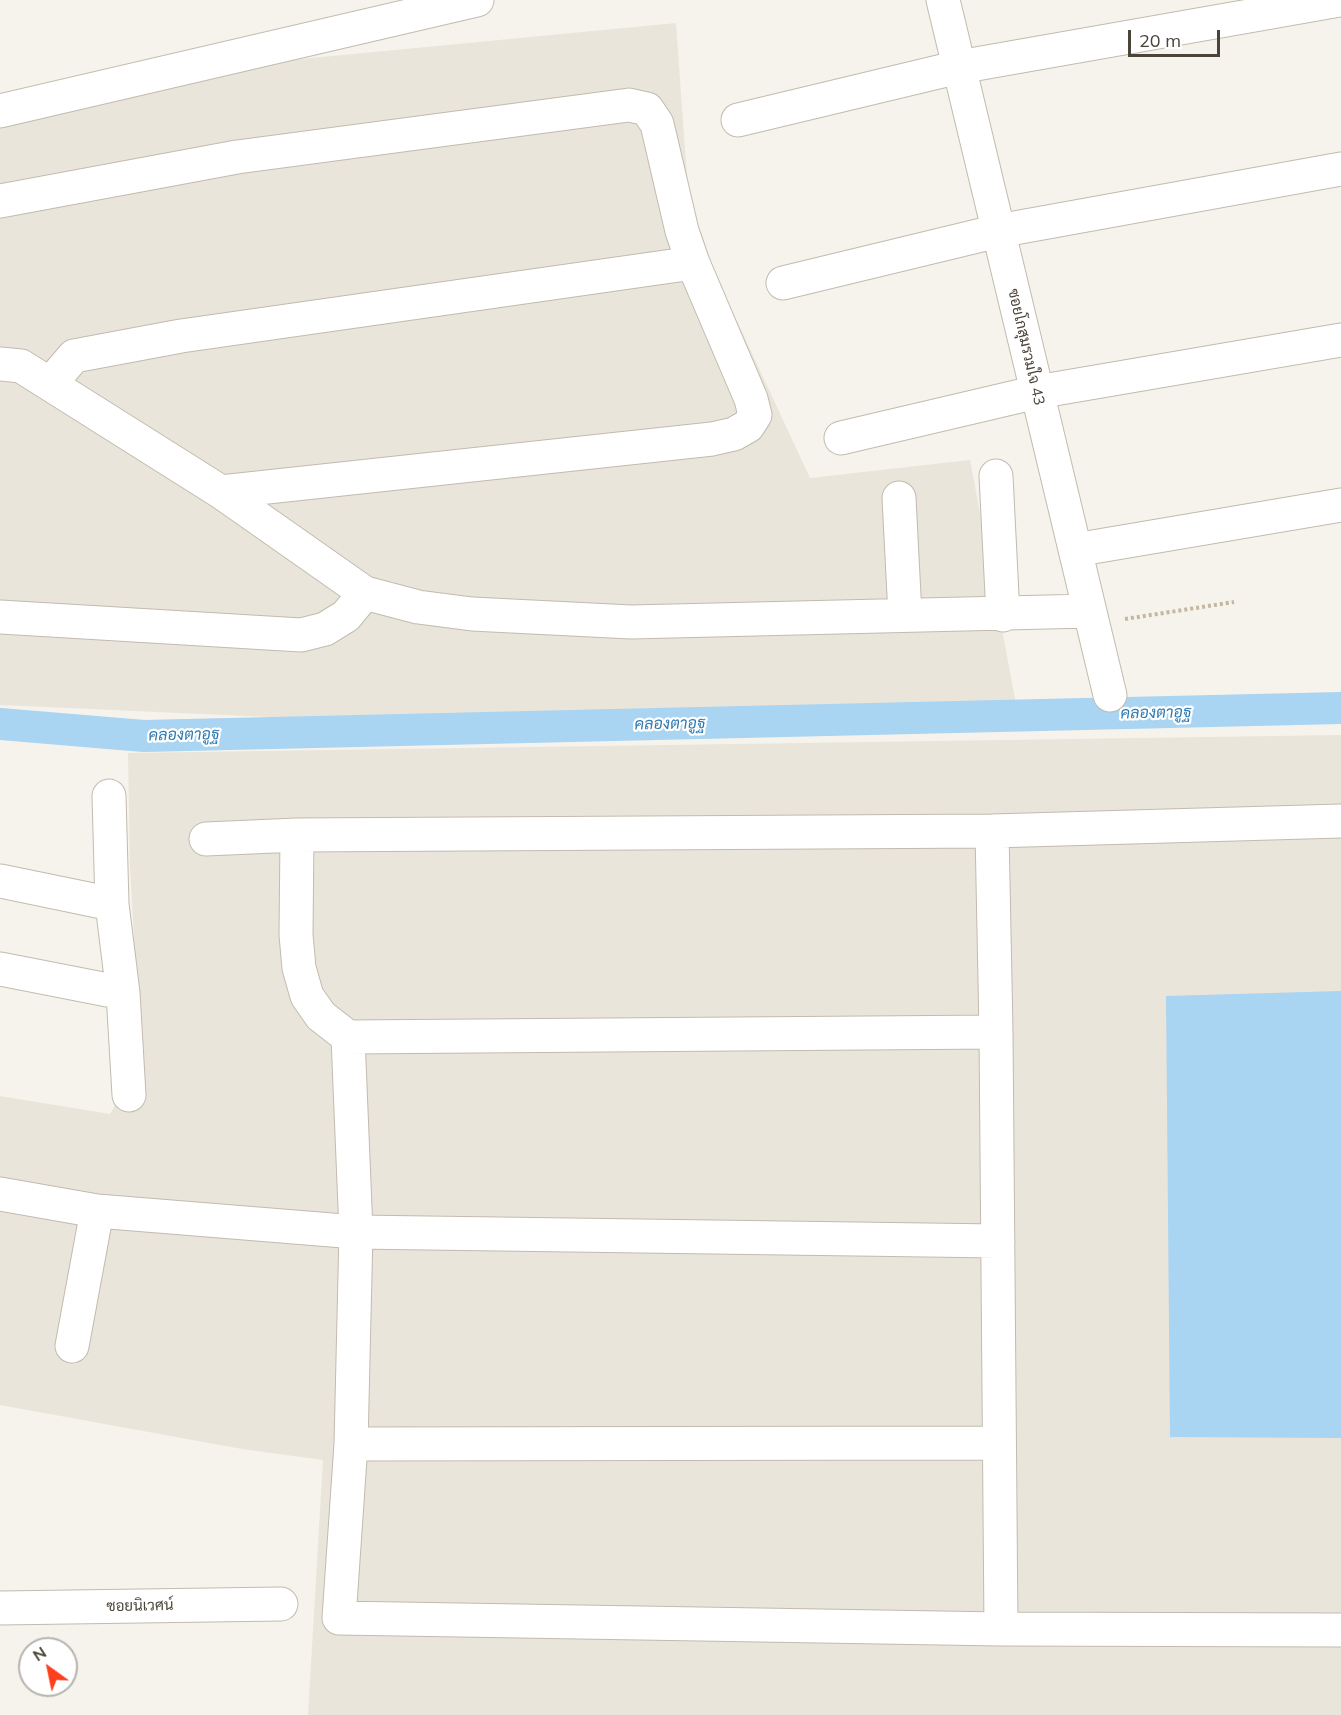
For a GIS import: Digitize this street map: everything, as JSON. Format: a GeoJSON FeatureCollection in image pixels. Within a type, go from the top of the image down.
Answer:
{"type":"FeatureCollection","features":[{"type":"Feature","properties":{"kind":"street"},"geometry":{"type":"LineString","coordinates":[[0,111],[477,0]]}},
{"type":"Feature","properties":{"kind":"street","name":"ซอยโกสุมรวมใจ 43"},"geometry":{"type":"LineString","coordinates":[[943,0],[1110,695]]}},
{"type":"Feature","properties":{"kind":"street"},"geometry":{"type":"LineString","coordinates":[[738,120],[959,67],[1340,0]]}},
{"type":"Feature","properties":{"kind":"street"},"geometry":{"type":"LineString","coordinates":[[0,201],[237,157],[629,105],[646,109],[657,124],[679,220],[693,262],[751,399],[754,415],[748,426],[734,434],[712,440],[221,492]]}},
{"type":"Feature","properties":{"kind":"street"},"geometry":{"type":"LineString","coordinates":[[783,283],[998,231],[1341,169]]}},
{"type":"Feature","properties":{"kind":"street"},"geometry":{"type":"LineString","coordinates":[[50,384],[74,356],[181,336],[693,262]]}},
{"type":"Feature","properties":{"kind":"street"},"geometry":{"type":"LineString","coordinates":[[841,438],[1037,392],[1341,340]]}},
{"type":"Feature","properties":{"kind":"street"},"geometry":{"type":"LineString","coordinates":[[0,364],[21,366],[50,384],[221,492],[365,593],[418,608],[472,614],[631,622],[905,615],[1091,617]]}},
{"type":"Feature","properties":{"kind":"street"},"geometry":{"type":"LineString","coordinates":[[996,476],[1003,615]]}},
{"type":"Feature","properties":{"kind":"street"},"geometry":{"type":"LineString","coordinates":[[899,498],[905,615]]}},
{"type":"Feature","properties":{"kind":"street"},"geometry":{"type":"LineString","coordinates":[[1075,550],[1341,505]]}},
{"type":"Feature","properties":{"kind":"street"},"geometry":{"type":"LineString","coordinates":[[0,616],[301,635],[325,629],[346,616],[365,593]]}},
{"type":"Feature","properties":{"kind":"street"},"geometry":{"type":"LineString","coordinates":[[110,796],[112,904],[123,993],[129,1095]]}},
{"type":"Feature","properties":{"kind":"street"},"geometry":{"type":"LineString","coordinates":[[206,839],[297,835],[992,831],[1341,821]]}},
{"type":"Feature","properties":{"kind":"street"},"geometry":{"type":"LineString","coordinates":[[992,831],[1001,1629]]}},
{"type":"Feature","properties":{"kind":"street"},"geometry":{"type":"LineString","coordinates":[[297,835],[296,935],[299,968],[307,996],[321,1016],[348,1037],[996,1032]]}},
{"type":"Feature","properties":{"kind":"street"},"geometry":{"type":"LineString","coordinates":[[0,881],[112,904]]}},
{"type":"Feature","properties":{"kind":"street"},"geometry":{"type":"LineString","coordinates":[[0,969],[123,993]]}},
{"type":"Feature","properties":{"kind":"street"},"geometry":{"type":"LineString","coordinates":[[348,1037],[356,1232],[351,1444],[339,1618],[1001,1629],[1341,1630]]}},
{"type":"Feature","properties":{"kind":"street"},"geometry":{"type":"LineString","coordinates":[[0,1194],[98,1211],[356,1232],[998,1241]]}},
{"type":"Feature","properties":{"kind":"street"},"geometry":{"type":"LineString","coordinates":[[72,1346],[98,1211]]}},
{"type":"Feature","properties":{"kind":"street"},"geometry":{"type":"LineString","coordinates":[[351,1444],[999,1443]]}},
{"type":"Feature","properties":{"kind":"street","name":"ซอยนิเวศน์"},"geometry":{"type":"LineString","coordinates":[[0,1608],[280,1604]]}},
{"type":"Feature","properties":{"kind":"path"},"geometry":{"type":"LineString","coordinates":[[1091,617],[1234,602]]}},
{"type":"Feature","properties":{"kind":"shaded area"},"geometry":{"type":"Polygon","coordinates":[[[676,23],[690,220],[810,478],[970,460],[1017,709],[448,725],[0,705],[0,121],[270,62],[676,23]]]}},
{"type":"Feature","properties":{"kind":"shaded area"},"geometry":{"type":"Polygon","coordinates":[[[1341,735],[1341,1715],[308,1715],[323,1460],[242,1449],[0,1405],[0,1096],[110,1114],[141,1061],[130,867],[128,753],[1341,735]]]}},
{"type":"Feature","properties":{"kind":"water"},"geometry":{"type":"Polygon","coordinates":[[[1341,991],[1341,1438],[1170,1437],[1166,996],[1341,991]]]}},
{"type":"Feature","properties":{"kind":"waterway","name":"คลองตาอูฐ"},"geometry":{"type":"LineString","coordinates":[[0,724],[144,736],[1341,708]]}}]}
